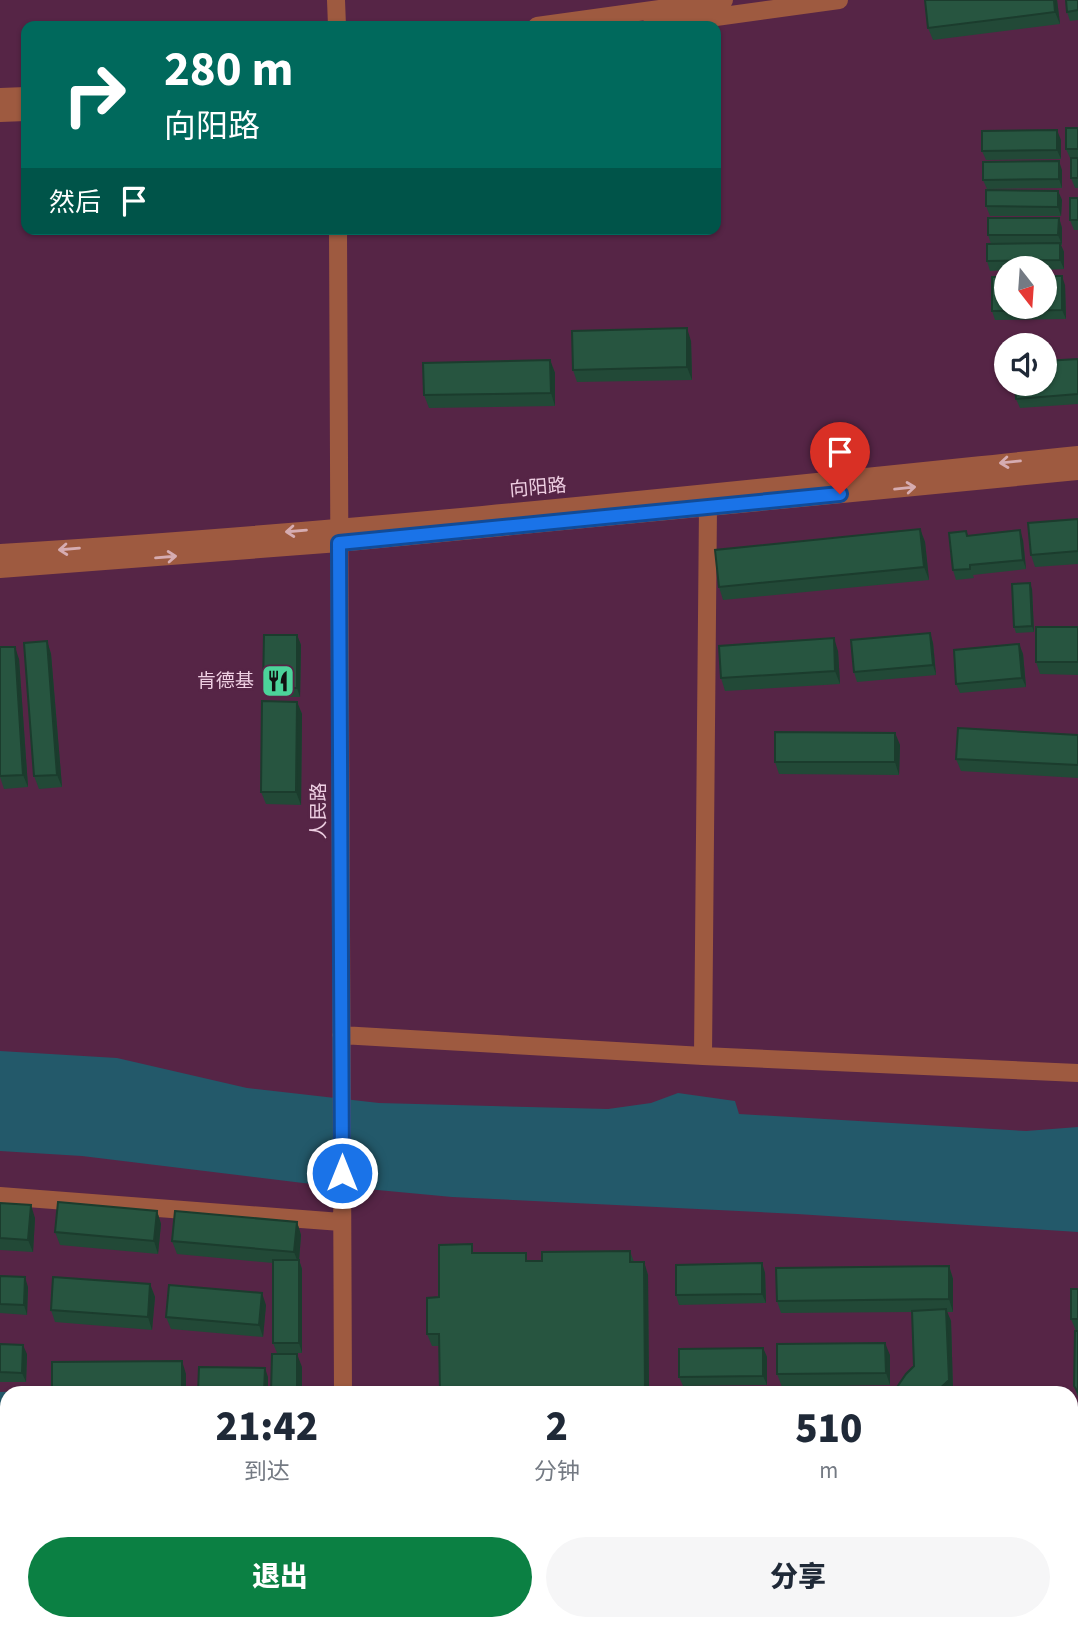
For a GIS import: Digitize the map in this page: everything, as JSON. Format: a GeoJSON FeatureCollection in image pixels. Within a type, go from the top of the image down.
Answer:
{"type":"FeatureCollection","features":[{"type":"Feature","properties":{"kind":"street"},"geometry":{"type":"LineString","coordinates":[[337,0],[337,21]]}},
{"type":"Feature","properties":{"kind":"street"},"geometry":{"type":"LineString","coordinates":[[573,21],[724,0]]}},
{"type":"Feature","properties":{"kind":"street"},"geometry":{"type":"LineString","coordinates":[[687,21],[839,0]]}},
{"type":"Feature","properties":{"kind":"street"},"geometry":{"type":"LineString","coordinates":[[0,97],[21,96]]}},
{"type":"Feature","properties":{"kind":"street"},"geometry":{"type":"LineString","coordinates":[[0,113],[21,112]]}},
{"type":"Feature","properties":{"kind":"street","name":"人民路"},"geometry":{"type":"LineString","coordinates":[[338,235],[343,1386]]}},
{"type":"Feature","properties":{"kind":"street","name":"向阳路"},"geometry":{"type":"LineString","coordinates":[[0,569],[339,535],[623,501],[1078,455]]}},
{"type":"Feature","properties":{"kind":"street","name":"向阳路"},"geometry":{"type":"LineString","coordinates":[[0,554],[339,535],[708,507],[1078,471]]}},
{"type":"Feature","properties":{"kind":"street"},"geometry":{"type":"LineString","coordinates":[[703,1056],[708,507]]}},
{"type":"Feature","properties":{"kind":"street"},"geometry":{"type":"LineString","coordinates":[[341,1035],[703,1056],[1078,1073]]}},
{"type":"Feature","properties":{"kind":"street"},"geometry":{"type":"LineString","coordinates":[[0,1196],[341,1222]]}},
{"type":"Feature","properties":{"kind":"water"},"geometry":{"type":"Polygon","coordinates":[[[0,1051],[117,1058],[247,1088],[379,1103],[608,1109],[651,1103],[678,1093],[735,1101],[739,1114],[1026,1131],[1078,1127],[1078,1232],[797,1214],[452,1197],[303,1183],[82,1156],[0,1151],[0,1051]]]}},
{"type":"Feature","properties":{"kind":"building"},"geometry":{"type":"Polygon","coordinates":[[[925,0],[1054,0],[1055,12],[928,28],[925,0]]]}},
{"type":"Feature","properties":{"kind":"building"},"geometry":{"type":"Polygon","coordinates":[[[1066,0],[1078,0],[1078,10],[1067,12],[1066,0]]]}},
{"type":"Feature","properties":{"kind":"building"},"geometry":{"type":"Polygon","coordinates":[[[1066,128],[1078,128],[1078,149],[1066,149],[1066,128]]]}},
{"type":"Feature","properties":{"kind":"building"},"geometry":{"type":"Polygon","coordinates":[[[1057,130],[1057,150],[982,151],[982,131],[1057,130]]]}},
{"type":"Feature","properties":{"kind":"building"},"geometry":{"type":"Polygon","coordinates":[[[1071,158],[1078,158],[1078,178],[1071,178],[1071,158]]]}},
{"type":"Feature","properties":{"kind":"building"},"geometry":{"type":"Polygon","coordinates":[[[1059,161],[1059,179],[983,180],[983,162],[1059,161]]]}},
{"type":"Feature","properties":{"kind":"building"},"geometry":{"type":"Polygon","coordinates":[[[986,190],[1058,191],[1058,207],[986,206],[986,190]]]}},
{"type":"Feature","properties":{"kind":"building"},"geometry":{"type":"Polygon","coordinates":[[[1070,198],[1078,198],[1078,220],[1070,220],[1070,198]]]}},
{"type":"Feature","properties":{"kind":"building"},"geometry":{"type":"Polygon","coordinates":[[[988,218],[1059,218],[1058,235],[988,235],[988,218]]]}},
{"type":"Feature","properties":{"kind":"building"},"geometry":{"type":"Polygon","coordinates":[[[1060,243],[1060,260],[1057,260],[1057,256],[994,256],[994,261],[987,261],[987,244],[1060,243]]]}},
{"type":"Feature","properties":{"kind":"building"},"geometry":{"type":"Polygon","coordinates":[[[1057,276],[1062,276],[1062,310],[1057,310],[1057,276]]]}},
{"type":"Feature","properties":{"kind":"building"},"geometry":{"type":"Polygon","coordinates":[[[994,277],[994,311],[992,311],[994,277]]]}},
{"type":"Feature","properties":{"kind":"building"},"geometry":{"type":"Polygon","coordinates":[[[687,328],[687,367],[573,370],[572,331],[687,328]]]}},
{"type":"Feature","properties":{"kind":"building"},"geometry":{"type":"Polygon","coordinates":[[[1078,359],[1078,394],[1057,396],[1057,360],[1078,359]]]}},
{"type":"Feature","properties":{"kind":"building"},"geometry":{"type":"Polygon","coordinates":[[[550,360],[551,393],[424,395],[423,363],[550,360]]]}},
{"type":"Feature","properties":{"kind":"building"},"geometry":{"type":"Polygon","coordinates":[[[1016,396],[1053,396],[1016,399],[1016,396]]]}},
{"type":"Feature","properties":{"kind":"building"},"geometry":{"type":"Polygon","coordinates":[[[1078,519],[1078,551],[1031,555],[1028,523],[1078,519]]]}},
{"type":"Feature","properties":{"kind":"building"},"geometry":{"type":"Polygon","coordinates":[[[920,529],[924,567],[719,587],[715,550],[920,529]]]}},
{"type":"Feature","properties":{"kind":"building"},"geometry":{"type":"Polygon","coordinates":[[[1020,530],[1023,560],[970,565],[970,569],[953,570],[949,533],[966,531],[967,536],[1020,530]]]}},
{"type":"Feature","properties":{"kind":"building"},"geometry":{"type":"Polygon","coordinates":[[[1030,583],[1032,626],[1014,627],[1012,584],[1030,583]]]}},
{"type":"Feature","properties":{"kind":"building"},"geometry":{"type":"Polygon","coordinates":[[[1036,627],[1078,627],[1078,662],[1036,662],[1036,627]]]}},
{"type":"Feature","properties":{"kind":"building"},"geometry":{"type":"Polygon","coordinates":[[[930,633],[933,665],[854,672],[851,640],[930,633]]]}},
{"type":"Feature","properties":{"kind":"building"},"geometry":{"type":"Polygon","coordinates":[[[264,635],[297,635],[297,688],[263,688],[264,635]]]}},
{"type":"Feature","properties":{"kind":"building"},"geometry":{"type":"Polygon","coordinates":[[[834,638],[835,671],[721,678],[719,646],[834,638]]]}},
{"type":"Feature","properties":{"kind":"building"},"geometry":{"type":"Polygon","coordinates":[[[47,641],[57,775],[34,776],[24,643],[47,641]]]}},
{"type":"Feature","properties":{"kind":"building"},"geometry":{"type":"Polygon","coordinates":[[[1019,644],[1022,678],[956,684],[954,650],[1019,644]]]}},
{"type":"Feature","properties":{"kind":"building"},"geometry":{"type":"Polygon","coordinates":[[[0,647],[15,647],[23,775],[0,776],[0,647]]]}},
{"type":"Feature","properties":{"kind":"building"},"geometry":{"type":"Polygon","coordinates":[[[262,701],[297,702],[296,792],[261,792],[262,701]]]}},
{"type":"Feature","properties":{"kind":"building"},"geometry":{"type":"Polygon","coordinates":[[[958,728],[1078,735],[1078,765],[956,759],[958,728]]]}},
{"type":"Feature","properties":{"kind":"building"},"geometry":{"type":"Polygon","coordinates":[[[775,732],[895,733],[895,762],[775,762],[775,732]]]}},
{"type":"Feature","properties":{"kind":"building"},"geometry":{"type":"Polygon","coordinates":[[[58,1202],[157,1211],[154,1241],[55,1232],[58,1202]]]}},
{"type":"Feature","properties":{"kind":"building"},"geometry":{"type":"Polygon","coordinates":[[[0,1203],[31,1205],[28,1240],[0,1238],[0,1203]]]}},
{"type":"Feature","properties":{"kind":"building"},"geometry":{"type":"Polygon","coordinates":[[[175,1211],[297,1222],[294,1252],[172,1241],[175,1211]]]}},
{"type":"Feature","properties":{"kind":"building"},"geometry":{"type":"Polygon","coordinates":[[[472,1244],[472,1253],[526,1253],[526,1261],[542,1261],[542,1252],[630,1251],[630,1262],[644,1262],[645,1386],[440,1386],[439,1334],[427,1334],[427,1298],[439,1297],[439,1245],[472,1244]]]}},
{"type":"Feature","properties":{"kind":"building"},"geometry":{"type":"Polygon","coordinates":[[[273,1260],[299,1260],[299,1343],[273,1343],[273,1260]]]}},
{"type":"Feature","properties":{"kind":"building"},"geometry":{"type":"Polygon","coordinates":[[[762,1263],[762,1294],[676,1295],[676,1265],[762,1263]]]}},
{"type":"Feature","properties":{"kind":"building"},"geometry":{"type":"Polygon","coordinates":[[[949,1266],[949,1299],[777,1301],[776,1268],[949,1266]]]}},
{"type":"Feature","properties":{"kind":"building"},"geometry":{"type":"Polygon","coordinates":[[[0,1276],[25,1277],[24,1305],[0,1304],[0,1276]]]}},
{"type":"Feature","properties":{"kind":"building"},"geometry":{"type":"Polygon","coordinates":[[[53,1277],[150,1284],[148,1317],[51,1310],[53,1277]]]}},
{"type":"Feature","properties":{"kind":"building"},"geometry":{"type":"Polygon","coordinates":[[[169,1285],[262,1293],[259,1325],[166,1317],[169,1285]]]}},
{"type":"Feature","properties":{"kind":"building"},"geometry":{"type":"Polygon","coordinates":[[[1071,1289],[1078,1289],[1078,1319],[1071,1319],[1071,1289]]]}},
{"type":"Feature","properties":{"kind":"building"},"geometry":{"type":"Polygon","coordinates":[[[946,1309],[949,1380],[943,1386],[898,1386],[914,1366],[912,1311],[946,1309]]]}},
{"type":"Feature","properties":{"kind":"building"},"geometry":{"type":"Polygon","coordinates":[[[1075,1331],[1078,1331],[1078,1386],[1074,1386],[1075,1331]]]}},
{"type":"Feature","properties":{"kind":"building"},"geometry":{"type":"Polygon","coordinates":[[[885,1343],[886,1373],[777,1374],[777,1344],[885,1343]]]}},
{"type":"Feature","properties":{"kind":"building"},"geometry":{"type":"Polygon","coordinates":[[[0,1344],[23,1345],[22,1373],[0,1372],[0,1344]]]}},
{"type":"Feature","properties":{"kind":"building"},"geometry":{"type":"Polygon","coordinates":[[[763,1348],[763,1376],[679,1377],[679,1349],[763,1348]]]}},
{"type":"Feature","properties":{"kind":"building"},"geometry":{"type":"Polygon","coordinates":[[[272,1354],[297,1354],[297,1386],[271,1386],[272,1354]]]}},
{"type":"Feature","properties":{"kind":"building"},"geometry":{"type":"Polygon","coordinates":[[[182,1361],[182,1386],[52,1386],[52,1362],[182,1361]]]}},
{"type":"Feature","properties":{"kind":"building"},"geometry":{"type":"Polygon","coordinates":[[[199,1367],[265,1368],[264,1386],[198,1386],[199,1367]]]}},
{"type":"Feature","properties":{"kind":"place","name":"肯德基"},"geometry":{"type":"Point","coordinates":[278,681]}},
{"type":"Feature","properties":{"kind":"route"},"geometry":{"type":"LineString","coordinates":[[342,1173],[339,543],[840,494]]}}]}
